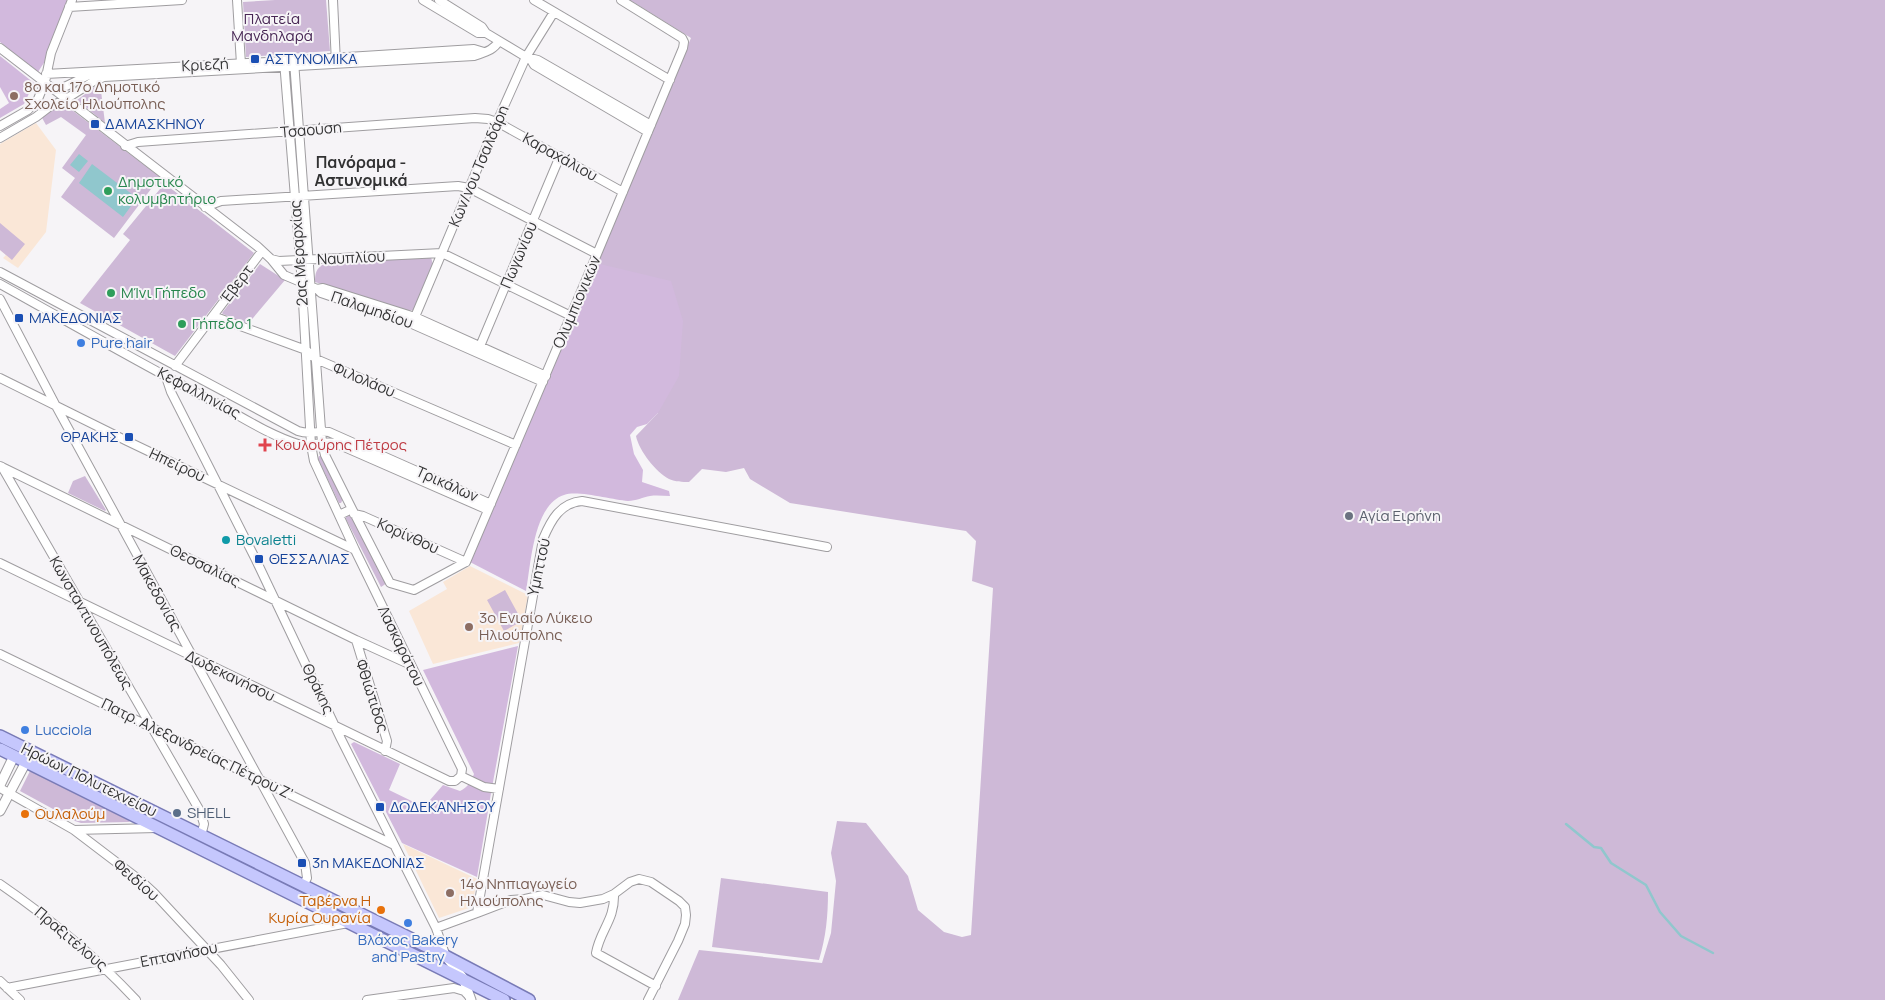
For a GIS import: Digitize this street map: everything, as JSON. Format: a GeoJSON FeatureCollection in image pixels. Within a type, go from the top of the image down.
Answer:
{"type":"FeatureCollection","features":[{"type":"Feature","properties":{"kind":"main road","name":"Ηρώων Πολυτεχνείου"},"geometry":{"type":"LineString","coordinates":[[0,736],[529,1000]]}},
{"type":"Feature","properties":{"kind":"main road","name":"Ηρώων Πολυτεχνείου"},"geometry":{"type":"LineString","coordinates":[[0,749],[463,978],[503,1000]]}},
{"type":"Feature","properties":{"kind":"street"},"geometry":{"type":"LineString","coordinates":[[0,126],[31,107],[38,99],[51,53],[70,4],[182,0]]}},
{"type":"Feature","properties":{"kind":"street"},"geometry":{"type":"LineString","coordinates":[[237,0],[241,64]]}},
{"type":"Feature","properties":{"kind":"street"},"geometry":{"type":"LineString","coordinates":[[333,0],[336,61]]}},
{"type":"Feature","properties":{"kind":"street"},"geometry":{"type":"LineString","coordinates":[[423,0],[478,32],[486,33],[528,58],[534,65],[649,129]]}},
{"type":"Feature","properties":{"kind":"street"},"geometry":{"type":"LineString","coordinates":[[439,0],[482,26],[486,33]]}},
{"type":"Feature","properties":{"kind":"street"},"geometry":{"type":"LineString","coordinates":[[534,0],[670,80]]}},
{"type":"Feature","properties":{"kind":"street","name":"Ολυμπιονικών"},"geometry":{"type":"LineString","coordinates":[[465,563],[683,48],[684,42],[682,38],[621,0]]}},
{"type":"Feature","properties":{"kind":"street","name":"Κων/νου Τσαλδάρη"},"geometry":{"type":"LineString","coordinates":[[414,320],[497,122],[528,58],[554,12]]}},
{"type":"Feature","properties":{"kind":"street","name":"Κριεζή"},"geometry":{"type":"LineString","coordinates":[[0,138],[36,117],[49,107],[104,77],[336,61],[474,56],[495,48],[499,41]]}},
{"type":"Feature","properties":{"kind":"street"},"geometry":{"type":"LineString","coordinates":[[0,48],[45,78],[56,91],[125,146],[206,206],[271,259]]}},
{"type":"Feature","properties":{"kind":"street","name":"Κριεζή"},"geometry":{"type":"LineString","coordinates":[[45,78],[97,71],[241,64],[285,65]]}},
{"type":"Feature","properties":{"kind":"street","name":"2ας Μεραρχίας"},"geometry":{"type":"LineString","coordinates":[[295,64],[309,260],[314,288],[316,359],[322,443]]}},
{"type":"Feature","properties":{"kind":"street","name":"2ας Μεραρχίας"},"geometry":{"type":"LineString","coordinates":[[285,65],[302,284],[311,445]]}},
{"type":"Feature","properties":{"kind":"street"},"geometry":{"type":"LineString","coordinates":[[49,107],[56,91],[97,71]]}},
{"type":"Feature","properties":{"kind":"street","name":"Τσαούση"},"geometry":{"type":"LineString","coordinates":[[125,146],[138,142],[475,118],[497,122]]}},
{"type":"Feature","properties":{"kind":"street","name":"Καραχάλιου"},"geometry":{"type":"LineString","coordinates":[[497,122],[623,192]]}},
{"type":"Feature","properties":{"kind":"street","name":"Πωγωνίου"},"geometry":{"type":"LineString","coordinates":[[479,350],[560,156]]}},
{"type":"Feature","properties":{"kind":"street"},"geometry":{"type":"LineString","coordinates":[[206,206],[221,201],[458,186],[469,188],[597,254]]}},
{"type":"Feature","properties":{"kind":"street","name":"Έβερτ"},"geometry":{"type":"LineString","coordinates":[[175,366],[262,251]]}},
{"type":"Feature","properties":{"kind":"street"},"geometry":{"type":"LineString","coordinates":[[442,253],[571,316]]}},
{"type":"Feature","properties":{"kind":"street","name":"Ναυπλίου"},"geometry":{"type":"LineString","coordinates":[[271,259],[279,261],[309,260],[442,253]]}},
{"type":"Feature","properties":{"kind":"street","name":"Παλαμηδίου"},"geometry":{"type":"LineString","coordinates":[[271,259],[284,275],[321,293],[414,320],[544,379]]}},
{"type":"Feature","properties":{"kind":"street","name":"Κεφαλληνίας"},"geometry":{"type":"LineString","coordinates":[[0,272],[298,430],[311,433]]}},
{"type":"Feature","properties":{"kind":"street","name":"Κεφαλληνίας"},"geometry":{"type":"LineString","coordinates":[[0,284],[166,377],[276,435],[299,445],[322,443]]}},
{"type":"Feature","properties":{"kind":"street","name":"Μακεδονίας"},"geometry":{"type":"LineString","coordinates":[[0,299],[56,406],[305,863],[307,878],[303,886]]}},
{"type":"Feature","properties":{"kind":"street","name":"Φιλολάου"},"geometry":{"type":"LineString","coordinates":[[213,316],[306,350],[316,359],[516,445]]}},
{"type":"Feature","properties":{"kind":"street","name":"Θράκης"},"geometry":{"type":"LineString","coordinates":[[166,377],[171,392],[436,928],[446,957],[463,978],[470,998]]}},
{"type":"Feature","properties":{"kind":"street","name":"Ηπείρου"},"geometry":{"type":"LineString","coordinates":[[0,378],[355,550]]}},
{"type":"Feature","properties":{"kind":"street"},"geometry":{"type":"LineString","coordinates":[[311,433],[321,431]]}},
{"type":"Feature","properties":{"kind":"street","name":"Τρικάλων"},"geometry":{"type":"LineString","coordinates":[[321,431],[338,436],[489,507]]}},
{"type":"Feature","properties":{"kind":"street","name":"Τρικάλων"},"geometry":{"type":"LineString","coordinates":[[322,443],[335,442],[489,507]]}},
{"type":"Feature","properties":{"kind":"street","name":"Λασκαράτου"},"geometry":{"type":"LineString","coordinates":[[322,443],[325,455],[390,583],[414,590],[465,563]]}},
{"type":"Feature","properties":{"kind":"street","name":"Λασκαράτου"},"geometry":{"type":"LineString","coordinates":[[311,445],[314,461],[355,550],[462,769],[461,776]]}},
{"type":"Feature","properties":{"kind":"street","name":"Θεσσαλίας"},"geometry":{"type":"LineString","coordinates":[[1,465],[121,526],[411,665]]}},
{"type":"Feature","properties":{"kind":"street","name":"Κωνσταντινουπόλεως"},"geometry":{"type":"LineString","coordinates":[[1,465],[200,812],[204,824],[201,836]]}},
{"type":"Feature","properties":{"kind":"street","name":"Υμηττού"},"geometry":{"type":"LineString","coordinates":[[477,912],[543,539],[556,514],[567,505],[582,501],[827,547]]}},
{"type":"Feature","properties":{"kind":"street"},"geometry":{"type":"LineString","coordinates":[[339,515],[353,511]]}},
{"type":"Feature","properties":{"kind":"street","name":"Κορίνθου"},"geometry":{"type":"LineString","coordinates":[[353,511],[465,563]]}},
{"type":"Feature","properties":{"kind":"street","name":"Δωδεκανήσου"},"geometry":{"type":"LineString","coordinates":[[0,563],[336,728],[449,781],[455,781],[461,776]]}},
{"type":"Feature","properties":{"kind":"street","name":"Φθιώτιδος"},"geometry":{"type":"LineString","coordinates":[[356,640],[387,741],[385,751]]}},
{"type":"Feature","properties":{"kind":"street","name":"Πατρ. Αλεξανδρείας Πέτρου Ζ’"},"geometry":{"type":"LineString","coordinates":[[0,654],[394,845]]}},
{"type":"Feature","properties":{"kind":"street"},"geometry":{"type":"LineString","coordinates":[[0,787],[14,756]]}},
{"type":"Feature","properties":{"kind":"street"},"geometry":{"type":"LineString","coordinates":[[0,811],[26,762]]}},
{"type":"Feature","properties":{"kind":"street"},"geometry":{"type":"LineString","coordinates":[[461,776],[484,787],[500,789]]}},
{"type":"Feature","properties":{"kind":"street","name":"Φειδίου"},"geometry":{"type":"LineString","coordinates":[[0,787],[74,830],[154,893],[207,950],[249,1000]]}},
{"type":"Feature","properties":{"kind":"street","name":"Ηρώων Πολυτεχνείου"},"geometry":{"type":"LineString","coordinates":[[74,830],[158,828]]}},
{"type":"Feature","properties":{"kind":"street"},"geometry":{"type":"LineString","coordinates":[[436,928],[510,900],[543,895],[580,903],[604,899],[630,882],[639,879],[651,882],[685,907],[685,924],[648,1000]]}},
{"type":"Feature","properties":{"kind":"street","name":"Πραξιτέλους"},"geometry":{"type":"LineString","coordinates":[[0,884],[60,927],[107,968],[136,1000]]}},
{"type":"Feature","properties":{"kind":"street"},"geometry":{"type":"LineString","coordinates":[[614,894],[613,912],[597,946],[596,953],[656,986]]}},
{"type":"Feature","properties":{"kind":"street","name":"Επτανήσου"},"geometry":{"type":"LineString","coordinates":[[7,988],[350,922]]}},
{"type":"Feature","properties":{"kind":"street"},"geometry":{"type":"LineString","coordinates":[[454,988],[468,974],[478,974]]}},
{"type":"Feature","properties":{"kind":"street"},"geometry":{"type":"LineString","coordinates":[[0,982],[20,1000]]}},
{"type":"Feature","properties":{"kind":"street"},"geometry":{"type":"LineString","coordinates":[[367,1000],[454,988],[464,990],[470,998]]}},
{"type":"Feature","properties":{"kind":"shaded area"},"geometry":{"type":"Polygon","coordinates":[[[0,0],[68,0],[47,58],[38,72],[0,42],[0,0]]]}},
{"type":"Feature","properties":{"kind":"shaded area","name":"8ο και 17ο Δημοτικό Σχολείο Ηλιούπολης"},"geometry":{"type":"Polygon","coordinates":[[[0,56],[34,83],[24,104],[0,118],[0,109],[9,103],[0,87],[0,56]]]}},
{"type":"Feature","properties":{"kind":"shaded area"},"geometry":{"type":"Polygon","coordinates":[[[36,123],[56,150],[46,232],[18,268],[3,258],[6,255],[0,250],[0,144],[36,123]]]}},
{"type":"Feature","properties":{"kind":"shaded area"},"geometry":{"type":"Polygon","coordinates":[[[596,263],[671,281],[683,321],[679,376],[658,413],[647,424],[637,427],[630,435],[634,454],[643,470],[642,482],[669,491],[670,496],[650,496],[628,501],[586,494],[570,494],[554,501],[546,511],[535,537],[526,591],[468,561],[596,263]]]}},
{"type":"Feature","properties":{"kind":"shaded area","name":"3ο Ενιαίο Λύκειο Ηλιούπολης"},"geometry":{"type":"Polygon","coordinates":[[[470,566],[528,595],[519,643],[433,664],[409,611],[447,589],[443,582],[470,566]]]}},
{"type":"Feature","properties":{"kind":"shaded area"},"geometry":{"type":"Polygon","coordinates":[[[518,646],[477,877],[402,843],[351,744],[354,742],[400,764],[389,790],[424,807],[443,785],[460,791],[469,784],[474,774],[423,670],[518,646]]]}},
{"type":"Feature","properties":{"kind":"shaded area"},"geometry":{"type":"Polygon","coordinates":[[[201,840],[310,894],[308,896],[200,842],[201,840]]]}},
{"type":"Feature","properties":{"kind":"shaded area","name":"14ο Νηπιαγωγείο Ηλιούπολης"},"geometry":{"type":"Polygon","coordinates":[[[403,844],[477,879],[472,907],[439,918],[403,844]]]}},
{"type":"Feature","properties":{"kind":"shaded area"},"geometry":{"type":"Polygon","coordinates":[[[316,897],[433,954],[431,957],[315,899],[316,897]]]}},
{"type":"Feature","properties":{"kind":"green space","name":"Πλατεία Μανδηλαρά"},"geometry":{"type":"Polygon","coordinates":[[[326,0],[330,51],[246,57],[243,2],[326,0]]]}},
{"type":"Feature","properties":{"kind":"green space"},"geometry":{"type":"Polygon","coordinates":[[[630,0],[1885,0],[1885,1000],[678,1000],[699,950],[822,963],[831,933],[836,881],[831,853],[837,821],[866,823],[908,876],[918,910],[944,932],[962,937],[971,935],[993,588],[972,581],[976,541],[966,531],[790,503],[750,479],[744,468],[726,472],[702,469],[689,482],[674,481],[664,476],[644,454],[636,436],[658,413],[596,263],[691,38],[630,0]]]}},
{"type":"Feature","properties":{"kind":"green space"},"geometry":{"type":"Polygon","coordinates":[[[100,83],[105,123],[77,100],[100,83]]]}},
{"type":"Feature","properties":{"kind":"green space"},"geometry":{"type":"Polygon","coordinates":[[[64,104],[165,181],[164,183],[254,253],[175,356],[80,303],[130,240],[123,234],[160,189],[154,185],[114,238],[61,197],[75,178],[62,168],[86,135],[61,117],[46,125],[41,116],[64,104]]]}},
{"type":"Feature","properties":{"kind":"green space"},"geometry":{"type":"Polygon","coordinates":[[[0,223],[25,244],[12,260],[0,250],[0,223]]]}},
{"type":"Feature","properties":{"kind":"green space"},"geometry":{"type":"Polygon","coordinates":[[[431,257],[433,265],[419,301],[413,310],[406,311],[315,282],[316,272],[324,264],[431,257]]]}},
{"type":"Feature","properties":{"kind":"green space"},"geometry":{"type":"Polygon","coordinates":[[[260,264],[285,280],[248,324],[223,314],[222,313],[260,264]]]}},
{"type":"Feature","properties":{"kind":"green space"},"geometry":{"type":"Polygon","coordinates":[[[321,456],[343,499],[341,503],[339,503],[318,459],[321,456]]]}},
{"type":"Feature","properties":{"kind":"green space"},"geometry":{"type":"Polygon","coordinates":[[[85,476],[105,511],[68,493],[73,481],[85,476]]]}},
{"type":"Feature","properties":{"kind":"green space"},"geometry":{"type":"Polygon","coordinates":[[[349,515],[353,519],[387,583],[381,587],[346,519],[349,515]]]}},
{"type":"Feature","properties":{"kind":"green space"},"geometry":{"type":"Polygon","coordinates":[[[505,590],[522,621],[504,631],[487,600],[505,590]]]}},
{"type":"Feature","properties":{"kind":"green space"},"geometry":{"type":"Polygon","coordinates":[[[30,771],[130,821],[81,823],[75,821],[20,791],[30,771]]]}},
{"type":"Feature","properties":{"kind":"green space"},"geometry":{"type":"Polygon","coordinates":[[[721,878],[828,892],[826,926],[819,960],[712,947],[721,878]]]}},
{"type":"Feature","properties":{"kind":"water"},"geometry":{"type":"Polygon","coordinates":[[[79,154],[88,161],[79,172],[70,165],[79,154]]]}},
{"type":"Feature","properties":{"kind":"water"},"geometry":{"type":"Polygon","coordinates":[[[92,164],[137,198],[123,217],[79,183],[92,164]]]}},
{"type":"Feature","properties":{"kind":"waterway"},"geometry":{"type":"LineString","coordinates":[[1566,824],[1594,847],[1601,848],[1611,863],[1646,885],[1660,912],[1681,936],[1713,953]]}},
{"type":"Feature","properties":{"kind":"place","name":"ΑΣΤΥΝΟΜΙΚΑ"},"geometry":{"type":"Point","coordinates":[255,59]}},
{"type":"Feature","properties":{"kind":"place","name":"8ο και 17ο Δημοτικό Σχολείο Ηλιούπολης"},"geometry":{"type":"Point","coordinates":[14,96]}},
{"type":"Feature","properties":{"kind":"place","name":"ΔΑΜΑΣΚΗΝΟΥ"},"geometry":{"type":"Point","coordinates":[95,124]}},
{"type":"Feature","properties":{"kind":"place","name":"Δημοτικό κολυμβητήριο"},"geometry":{"type":"Point","coordinates":[108,191]}},
{"type":"Feature","properties":{"kind":"place","name":"ΜΊνι Γήπεδο"},"geometry":{"type":"Point","coordinates":[111,293]}},
{"type":"Feature","properties":{"kind":"place","name":"ΜΑΚΕΔΟΝΙΑΣ"},"geometry":{"type":"Point","coordinates":[19,318]}},
{"type":"Feature","properties":{"kind":"place","name":"Γήπεδο 1"},"geometry":{"type":"Point","coordinates":[182,324]}},
{"type":"Feature","properties":{"kind":"place","name":"Pure hair"},"geometry":{"type":"Point","coordinates":[81,343]}},
{"type":"Feature","properties":{"kind":"place","name":"ΘΡΑΚΗΣ"},"geometry":{"type":"Point","coordinates":[129,437]}},
{"type":"Feature","properties":{"kind":"place","name":"Κουλούρης Πέτρος"},"geometry":{"type":"Point","coordinates":[265,445]}},
{"type":"Feature","properties":{"kind":"place","name":"Αγία Ειρήνη"},"geometry":{"type":"Point","coordinates":[1349,516]}},
{"type":"Feature","properties":{"kind":"place","name":"Bovaletti"},"geometry":{"type":"Point","coordinates":[226,540]}},
{"type":"Feature","properties":{"kind":"place","name":"ΘΕΣΣΑΛΙΑΣ"},"geometry":{"type":"Point","coordinates":[259,559]}},
{"type":"Feature","properties":{"kind":"place","name":"3ο Ενιαίο Λύκειο Ηλιούπολης"},"geometry":{"type":"Point","coordinates":[469,627]}},
{"type":"Feature","properties":{"kind":"place","name":"Lucciola"},"geometry":{"type":"Point","coordinates":[25,730]}},
{"type":"Feature","properties":{"kind":"place","name":"ΔΩΔΕΚΑΝΗΣΟΥ"},"geometry":{"type":"Point","coordinates":[380,807]}},
{"type":"Feature","properties":{"kind":"place","name":"SHELL"},"geometry":{"type":"Point","coordinates":[177,813]}},
{"type":"Feature","properties":{"kind":"place","name":"Ουλαλούμ"},"geometry":{"type":"Point","coordinates":[25,814]}},
{"type":"Feature","properties":{"kind":"place","name":"3η ΜΑΚΕΔΟΝΙΑΣ"},"geometry":{"type":"Point","coordinates":[302,863]}},
{"type":"Feature","properties":{"kind":"place","name":"14ο Νηπιαγωγείο Ηλιούπολης"},"geometry":{"type":"Point","coordinates":[450,893]}},
{"type":"Feature","properties":{"kind":"place","name":"Ταβέρνα Η Κυρία Ουρανία"},"geometry":{"type":"Point","coordinates":[381,910]}},
{"type":"Feature","properties":{"kind":"place","name":"Βλάχος Bakery and Pastry"},"geometry":{"type":"Point","coordinates":[408,923]}},
{"type":"Feature","properties":{"kind":"district","name":"Πανόραμα - Αστυνομικά"},"geometry":{"type":"Point","coordinates":[361,171]}}]}
